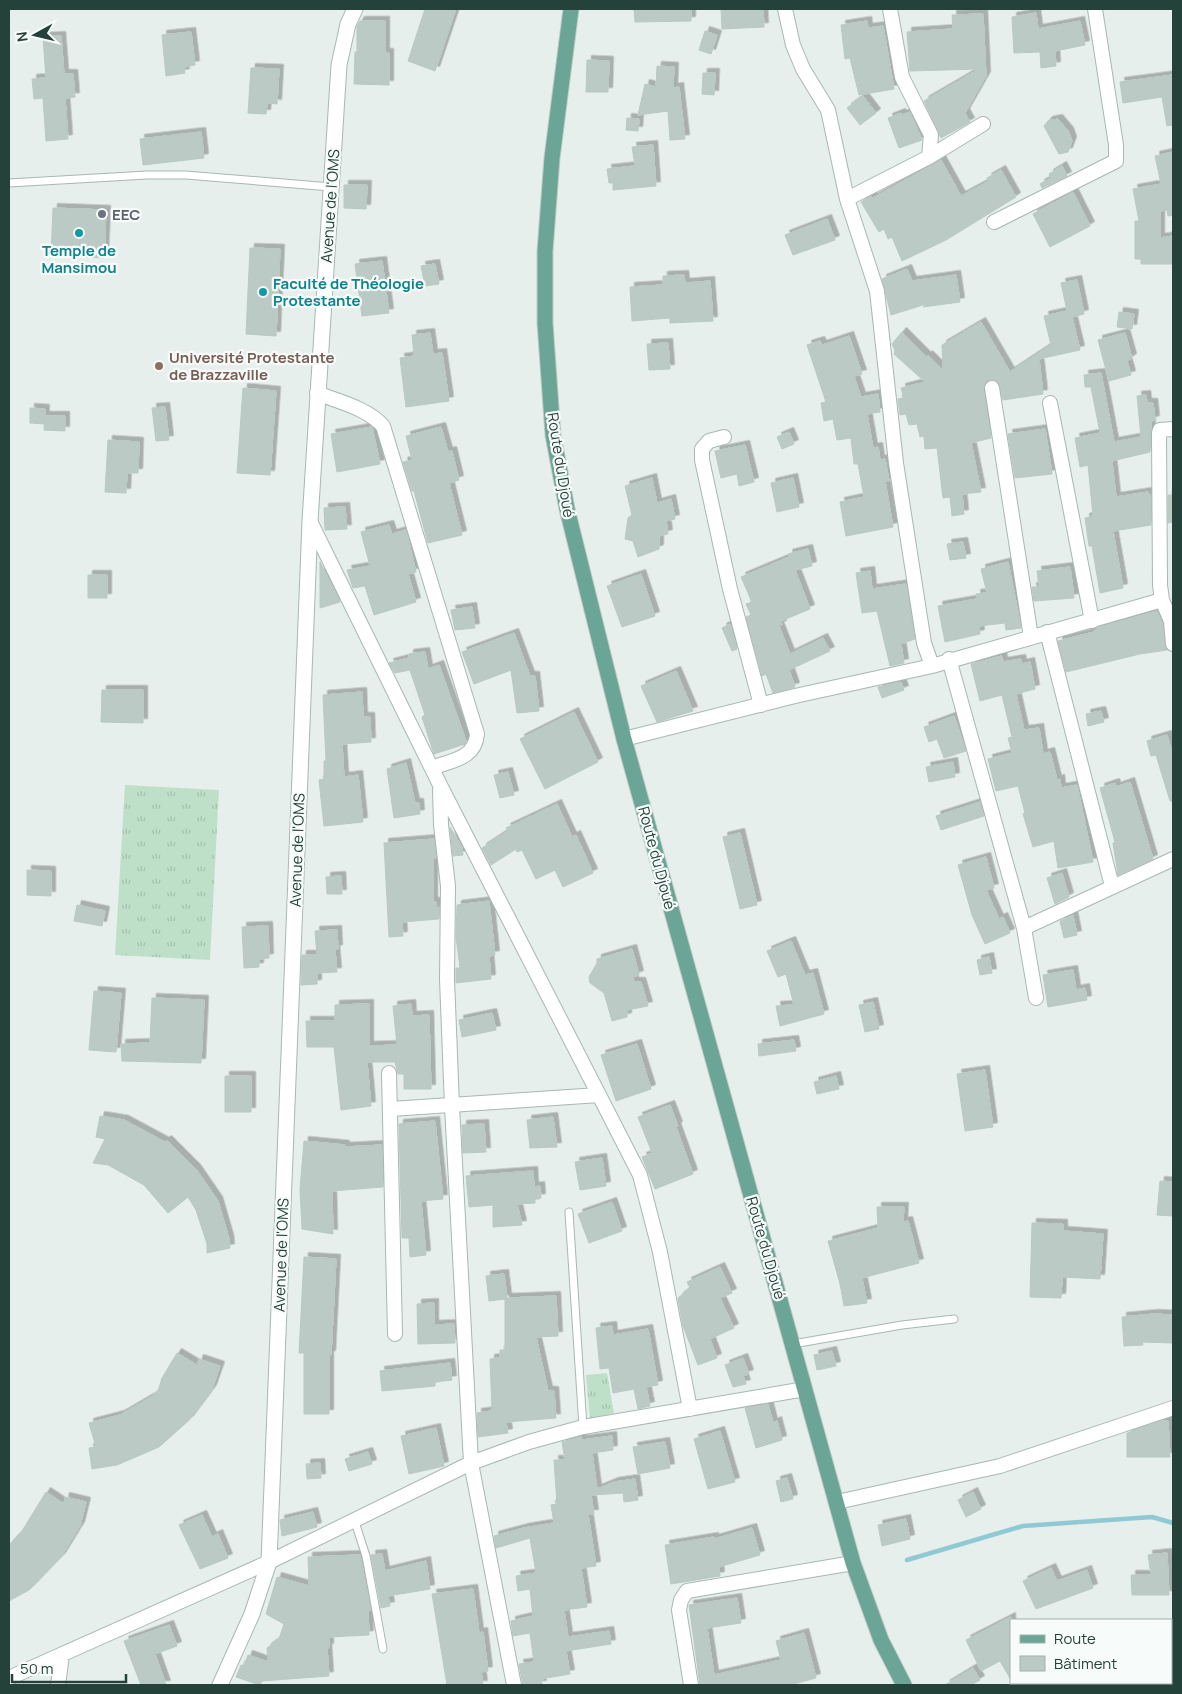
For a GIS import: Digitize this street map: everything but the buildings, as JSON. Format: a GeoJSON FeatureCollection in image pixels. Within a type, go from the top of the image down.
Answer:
{"type":"FeatureCollection","features":[{"type":"Feature","properties":{"kind":"main road","name":"Route du Djoué"},"geometry":{"type":"LineString","coordinates":[[571,9],[552,158],[545,251],[545,323],[553,435],[567,509],[624,739],[853,1564],[881,1640],[904,1685]]}},
{"type":"Feature","properties":{"kind":"street","name":"Avenue de l'OMS"},"geometry":{"type":"LineString","coordinates":[[220,1685],[252,1614],[269,1562],[310,521],[317,393],[339,65],[348,24],[355,9]]}},
{"type":"Feature","properties":{"kind":"street"},"geometry":{"type":"LineString","coordinates":[[785,9],[793,45],[803,69],[828,110],[847,199],[877,291],[896,463],[924,643],[932,666]]}},
{"type":"Feature","properties":{"kind":"street"},"geometry":{"type":"LineString","coordinates":[[890,9],[902,77],[932,134],[929,157]]}},
{"type":"Feature","properties":{"kind":"street"},"geometry":{"type":"LineString","coordinates":[[994,222],[1116,161],[1116,144],[1095,9]]}},
{"type":"Feature","properties":{"kind":"street"},"geometry":{"type":"LineString","coordinates":[[847,199],[929,157],[983,124]]}},
{"type":"Feature","properties":{"kind":"street"},"geometry":{"type":"LineString","coordinates":[[992,388],[1031,637]]}},
{"type":"Feature","properties":{"kind":"street"},"geometry":{"type":"LineString","coordinates":[[317,393],[364,411],[376,418],[383,426],[407,502],[477,734],[476,744],[470,753],[432,768]]}},
{"type":"Feature","properties":{"kind":"street"},"geometry":{"type":"LineString","coordinates":[[1050,403],[1092,621]]}},
{"type":"Feature","properties":{"kind":"street"},"geometry":{"type":"LineString","coordinates":[[1173,429],[1160,430],[1159,433],[1158,486],[1162,600],[1171,621],[1173,644]]}},
{"type":"Feature","properties":{"kind":"street"},"geometry":{"type":"LineString","coordinates":[[724,437],[708,441],[702,449],[702,460],[730,589],[761,704]]}},
{"type":"Feature","properties":{"kind":"street"},"geometry":{"type":"LineString","coordinates":[[310,521],[440,785],[645,1188],[690,1408]]}},
{"type":"Feature","properties":{"kind":"street"},"geometry":{"type":"LineString","coordinates":[[624,739],[761,704],[932,666],[949,659],[1092,621],[1162,600]]}},
{"type":"Feature","properties":{"kind":"street"},"geometry":{"type":"LineString","coordinates":[[1047,632],[1112,886]]}},
{"type":"Feature","properties":{"kind":"street"},"geometry":{"type":"LineString","coordinates":[[949,659],[1024,928],[1036,998]]}},
{"type":"Feature","properties":{"kind":"street"},"geometry":{"type":"LineString","coordinates":[[440,785],[441,825],[448,886],[448,979],[452,1106],[471,1463],[514,1685]]}},
{"type":"Feature","properties":{"kind":"street"},"geometry":{"type":"LineString","coordinates":[[1024,928],[1173,859]]}},
{"type":"Feature","properties":{"kind":"street"},"geometry":{"type":"LineString","coordinates":[[390,1073],[395,1334]]}},
{"type":"Feature","properties":{"kind":"street"},"geometry":{"type":"LineString","coordinates":[[391,1109],[599,1096]]}},
{"type":"Feature","properties":{"kind":"street"},"geometry":{"type":"LineString","coordinates":[[9,1678],[269,1562],[471,1463],[529,1442],[583,1427],[805,1389]]}},
{"type":"Feature","properties":{"kind":"street"},"geometry":{"type":"LineString","coordinates":[[837,1502],[1000,1466],[1173,1408]]}},
{"type":"Feature","properties":{"kind":"street"},"geometry":{"type":"LineString","coordinates":[[690,1685],[679,1610],[681,1600],[687,1591],[853,1564]]}},
{"type":"Feature","properties":{"kind":"street"},"geometry":{"type":"LineString","coordinates":[[58,1685],[62,1655]]}},
{"type":"Feature","properties":{"kind":"lane"},"geometry":{"type":"LineString","coordinates":[[9,183],[147,175],[186,175],[331,187]]}},
{"type":"Feature","properties":{"kind":"lane"},"geometry":{"type":"LineString","coordinates":[[569,1212],[583,1427]]}},
{"type":"Feature","properties":{"kind":"lane"},"geometry":{"type":"LineString","coordinates":[[793,1344],[902,1325],[954,1319]]}},
{"type":"Feature","properties":{"kind":"lane"},"geometry":{"type":"LineString","coordinates":[[354,1519],[366,1556],[383,1649]]}},
{"type":"Feature","properties":{"kind":"green space"},"geometry":{"type":"Polygon","coordinates":[[[125,785],[219,790],[210,960],[115,955],[125,785]]]}},
{"type":"Feature","properties":{"kind":"green space"},"geometry":{"type":"Polygon","coordinates":[[[607,1373],[614,1413],[590,1419],[586,1375],[607,1373]]]}},
{"type":"Feature","properties":{"kind":"waterway"},"geometry":{"type":"LineString","coordinates":[[907,1560],[1023,1526],[1152,1517],[1173,1523]]}},
{"type":"Feature","properties":{"kind":"place","name":"EEC"},"geometry":{"type":"Point","coordinates":[102,214]}},
{"type":"Feature","properties":{"kind":"place","name":"Temple de Mansimou"},"geometry":{"type":"Point","coordinates":[79,233]}},
{"type":"Feature","properties":{"kind":"place","name":"Faculté de Théologie Protestante"},"geometry":{"type":"Point","coordinates":[263,292]}},
{"type":"Feature","properties":{"kind":"place","name":"Université Protestante de Brazzaville"},"geometry":{"type":"Point","coordinates":[159,366]}}]}
